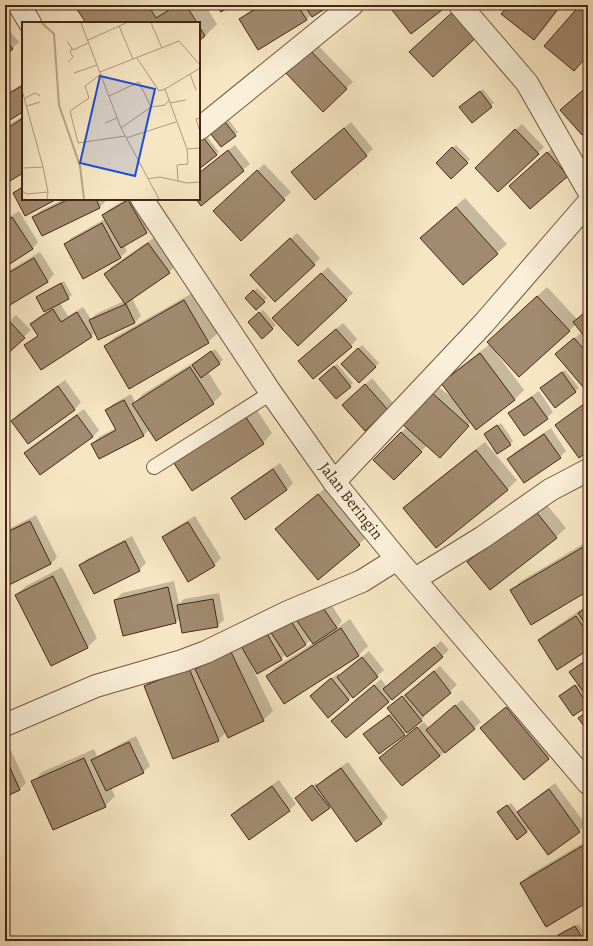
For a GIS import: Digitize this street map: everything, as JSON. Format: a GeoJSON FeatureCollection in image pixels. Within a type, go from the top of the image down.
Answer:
{"type":"FeatureCollection","features":[{"type":"Feature","properties":{"kind":"street"},"geometry":{"type":"LineString","coordinates":[[19,5],[29,22]]}},
{"type":"Feature","properties":{"kind":"street"},"geometry":{"type":"LineString","coordinates":[[200,128],[352,5]]}},
{"type":"Feature","properties":{"kind":"street"},"geometry":{"type":"LineString","coordinates":[[460,5],[527,83],[588,190]]}},
{"type":"Feature","properties":{"kind":"street","name":"Jalan Beringin"},"geometry":{"type":"LineString","coordinates":[[143,200],[271,393],[334,482],[397,559],[588,783]]}},
{"type":"Feature","properties":{"kind":"street"},"geometry":{"type":"LineString","coordinates":[[334,482],[484,323],[588,203]]}},
{"type":"Feature","properties":{"kind":"street"},"geometry":{"type":"LineString","coordinates":[[415,579],[483,537],[550,490],[588,470]]}},
{"type":"Feature","properties":{"kind":"street"},"geometry":{"type":"LineString","coordinates":[[5,725],[96,686],[182,661],[206,652],[288,612],[362,581],[397,559]]}},
{"type":"Feature","properties":{"kind":"lane"},"geometry":{"type":"LineString","coordinates":[[154,467],[271,393]]}},
{"type":"Feature","properties":{"kind":"building"},"geometry":{"type":"Polygon","coordinates":[[[74,5],[148,5],[156,18],[177,5],[186,5],[196,22],[85,22],[74,5]]]}},
{"type":"Feature","properties":{"kind":"building"},"geometry":{"type":"Polygon","coordinates":[[[216,5],[232,5],[221,12],[216,5]]]}},
{"type":"Feature","properties":{"kind":"building"},"geometry":{"type":"Polygon","coordinates":[[[262,5],[297,5],[307,20],[258,50],[239,19],[262,5]]]}},
{"type":"Feature","properties":{"kind":"building"},"geometry":{"type":"Polygon","coordinates":[[[304,5],[331,5],[312,17],[304,5]]]}},
{"type":"Feature","properties":{"kind":"building"},"geometry":{"type":"Polygon","coordinates":[[[388,5],[439,5],[442,10],[411,34],[388,5]]]}},
{"type":"Feature","properties":{"kind":"building"},"geometry":{"type":"Polygon","coordinates":[[[509,5],[561,5],[534,40],[501,14],[509,5]]]}},
{"type":"Feature","properties":{"kind":"building"},"geometry":{"type":"Polygon","coordinates":[[[580,5],[588,5],[588,55],[574,71],[544,46],[580,5]]]}},
{"type":"Feature","properties":{"kind":"building"},"geometry":{"type":"Polygon","coordinates":[[[457,8],[481,33],[433,77],[409,52],[457,8]]]}},
{"type":"Feature","properties":{"kind":"building"},"geometry":{"type":"Polygon","coordinates":[[[200,28],[205,36],[200,40],[200,28]]]}},
{"type":"Feature","properties":{"kind":"building"},"geometry":{"type":"Polygon","coordinates":[[[5,39],[13,49],[5,56],[5,39]]]}},
{"type":"Feature","properties":{"kind":"building"},"geometry":{"type":"Polygon","coordinates":[[[309,49],[347,89],[323,112],[284,71],[309,49]]]}},
{"type":"Feature","properties":{"kind":"building"},"geometry":{"type":"Polygon","coordinates":[[[22,86],[22,113],[5,123],[5,96],[22,86]]]}},
{"type":"Feature","properties":{"kind":"building"},"geometry":{"type":"Polygon","coordinates":[[[588,86],[588,130],[582,135],[560,110],[588,86]]]}},
{"type":"Feature","properties":{"kind":"building"},"geometry":{"type":"Polygon","coordinates":[[[480,91],[492,107],[472,123],[459,107],[480,91]]]}},
{"type":"Feature","properties":{"kind":"building"},"geometry":{"type":"Polygon","coordinates":[[[22,119],[22,174],[5,184],[5,130],[22,119]]]}},
{"type":"Feature","properties":{"kind":"building"},"geometry":{"type":"Polygon","coordinates":[[[225,122],[236,136],[221,147],[210,133],[225,122]]]}},
{"type":"Feature","properties":{"kind":"building"},"geometry":{"type":"Polygon","coordinates":[[[344,128],[367,156],[315,200],[291,172],[344,128]]]}},
{"type":"Feature","properties":{"kind":"building"},"geometry":{"type":"Polygon","coordinates":[[[515,129],[539,154],[498,192],[475,168],[515,129]]]}},
{"type":"Feature","properties":{"kind":"building"},"geometry":{"type":"Polygon","coordinates":[[[202,136],[217,155],[200,168],[200,137],[202,136]]]}},
{"type":"Feature","properties":{"kind":"building"},"geometry":{"type":"Polygon","coordinates":[[[452,147],[468,163],[451,179],[436,163],[452,147]]]}},
{"type":"Feature","properties":{"kind":"building"},"geometry":{"type":"Polygon","coordinates":[[[228,150],[244,171],[201,206],[197,200],[200,200],[200,172],[228,150]]]}},
{"type":"Feature","properties":{"kind":"building"},"geometry":{"type":"Polygon","coordinates":[[[547,152],[568,176],[530,209],[509,186],[547,152]]]}},
{"type":"Feature","properties":{"kind":"building"},"geometry":{"type":"Polygon","coordinates":[[[257,170],[285,200],[241,241],[213,211],[257,170]]]}},
{"type":"Feature","properties":{"kind":"building"},"geometry":{"type":"Polygon","coordinates":[[[22,188],[22,200],[55,200],[25,216],[13,193],[22,188]]]}},
{"type":"Feature","properties":{"kind":"building"},"geometry":{"type":"Polygon","coordinates":[[[67,200],[96,200],[100,208],[42,236],[32,217],[67,200]]]}},
{"type":"Feature","properties":{"kind":"building"},"geometry":{"type":"Polygon","coordinates":[[[128,200],[147,233],[121,248],[102,215],[128,200]]]}},
{"type":"Feature","properties":{"kind":"building"},"geometry":{"type":"Polygon","coordinates":[[[456,207],[498,254],[463,285],[420,238],[456,207]]]}},
{"type":"Feature","properties":{"kind":"building"},"geometry":{"type":"Polygon","coordinates":[[[12,217],[33,249],[5,267],[5,221],[12,217]]]}},
{"type":"Feature","properties":{"kind":"building"},"geometry":{"type":"Polygon","coordinates":[[[102,223],[121,258],[83,279],[64,244],[102,223]]]}},
{"type":"Feature","properties":{"kind":"building"},"geometry":{"type":"Polygon","coordinates":[[[290,238],[315,265],[275,302],[250,275],[290,238]]]}},
{"type":"Feature","properties":{"kind":"building"},"geometry":{"type":"Polygon","coordinates":[[[148,243],[170,273],[125,304],[104,274],[148,243]]]}},
{"type":"Feature","properties":{"kind":"building"},"geometry":{"type":"Polygon","coordinates":[[[34,258],[48,282],[5,308],[5,275],[34,258]]]}},
{"type":"Feature","properties":{"kind":"building"},"geometry":{"type":"Polygon","coordinates":[[[321,273],[347,300],[298,346],[272,318],[321,273]]]}},
{"type":"Feature","properties":{"kind":"building"},"geometry":{"type":"Polygon","coordinates":[[[61,283],[69,299],[44,312],[36,297],[61,283]]]}},
{"type":"Feature","properties":{"kind":"building"},"geometry":{"type":"Polygon","coordinates":[[[253,290],[265,302],[256,310],[245,298],[253,290]]]}},
{"type":"Feature","properties":{"kind":"building"},"geometry":{"type":"Polygon","coordinates":[[[537,296],[570,331],[519,377],[487,342],[537,296]]]}},
{"type":"Feature","properties":{"kind":"building"},"geometry":{"type":"Polygon","coordinates":[[[184,300],[209,343],[129,389],[104,346],[184,300]]]}},
{"type":"Feature","properties":{"kind":"building"},"geometry":{"type":"Polygon","coordinates":[[[126,304],[135,323],[98,340],[89,320],[126,304]]]}},
{"type":"Feature","properties":{"kind":"building"},"geometry":{"type":"Polygon","coordinates":[[[53,309],[61,322],[77,312],[92,337],[41,370],[24,345],[38,336],[30,324],[53,309]]]}},
{"type":"Feature","properties":{"kind":"building"},"geometry":{"type":"Polygon","coordinates":[[[588,310],[588,341],[573,322],[588,310]]]}},
{"type":"Feature","properties":{"kind":"building"},"geometry":{"type":"Polygon","coordinates":[[[259,312],[273,329],[262,339],[248,322],[259,312]]]}},
{"type":"Feature","properties":{"kind":"building"},"geometry":{"type":"Polygon","coordinates":[[[9,321],[25,338],[5,356],[5,325],[9,321]]]}},
{"type":"Feature","properties":{"kind":"building"},"geometry":{"type":"Polygon","coordinates":[[[336,329],[352,347],[313,379],[298,361],[336,329]]]}},
{"type":"Feature","properties":{"kind":"building"},"geometry":{"type":"Polygon","coordinates":[[[574,338],[588,354],[588,383],[583,387],[555,354],[574,338]]]}},
{"type":"Feature","properties":{"kind":"building"},"geometry":{"type":"Polygon","coordinates":[[[358,348],[376,367],[359,383],[341,364],[358,348]]]}},
{"type":"Feature","properties":{"kind":"building"},"geometry":{"type":"Polygon","coordinates":[[[211,351],[220,364],[201,378],[192,365],[211,351]]]}},
{"type":"Feature","properties":{"kind":"building"},"geometry":{"type":"Polygon","coordinates":[[[480,353],[515,400],[476,430],[441,383],[480,353]]]}},
{"type":"Feature","properties":{"kind":"building"},"geometry":{"type":"Polygon","coordinates":[[[334,366],[351,387],[336,399],[319,379],[334,366]]]}},
{"type":"Feature","properties":{"kind":"building"},"geometry":{"type":"Polygon","coordinates":[[[190,367],[214,404],[156,441],[132,404],[190,367]]]}},
{"type":"Feature","properties":{"kind":"building"},"geometry":{"type":"Polygon","coordinates":[[[562,372],[576,392],[555,408],[540,388],[562,372]]]}},
{"type":"Feature","properties":{"kind":"building"},"geometry":{"type":"Polygon","coordinates":[[[365,384],[388,410],[365,431],[342,405],[365,384]]]}},
{"type":"Feature","properties":{"kind":"building"},"geometry":{"type":"Polygon","coordinates":[[[58,386],[75,410],[28,444],[11,421],[58,386]]]}},
{"type":"Feature","properties":{"kind":"building"},"geometry":{"type":"Polygon","coordinates":[[[430,391],[469,426],[440,458],[401,423],[430,391]]]}},
{"type":"Feature","properties":{"kind":"building"},"geometry":{"type":"Polygon","coordinates":[[[532,397],[548,419],[524,436],[508,413],[532,397]]]}},
{"type":"Feature","properties":{"kind":"building"},"geometry":{"type":"Polygon","coordinates":[[[124,400],[144,436],[99,459],[91,444],[116,430],[105,410],[124,400]]]}},
{"type":"Feature","properties":{"kind":"building"},"geometry":{"type":"Polygon","coordinates":[[[588,401],[588,451],[579,458],[555,425],[588,401]]]}},
{"type":"Feature","properties":{"kind":"building"},"geometry":{"type":"Polygon","coordinates":[[[243,413],[264,444],[192,491],[172,460],[243,413]]]}},
{"type":"Feature","properties":{"kind":"building"},"geometry":{"type":"Polygon","coordinates":[[[77,415],[93,437],[40,475],[24,453],[77,415]]]}},
{"type":"Feature","properties":{"kind":"building"},"geometry":{"type":"Polygon","coordinates":[[[497,425],[511,445],[497,454],[484,434],[497,425]]]}},
{"type":"Feature","properties":{"kind":"building"},"geometry":{"type":"Polygon","coordinates":[[[401,432],[422,452],[394,480],[373,460],[401,432]]]}},
{"type":"Feature","properties":{"kind":"building"},"geometry":{"type":"Polygon","coordinates":[[[544,434],[561,458],[524,483],[507,459],[544,434]]]}},
{"type":"Feature","properties":{"kind":"building"},"geometry":{"type":"Polygon","coordinates":[[[476,450],[508,490],[436,548],[403,508],[476,450]]]}},
{"type":"Feature","properties":{"kind":"building"},"geometry":{"type":"Polygon","coordinates":[[[273,469],[287,490],[245,520],[231,498],[273,469]]]}},
{"type":"Feature","properties":{"kind":"building"},"geometry":{"type":"Polygon","coordinates":[[[318,494],[360,545],[318,580],[275,529],[318,494]]]}},
{"type":"Feature","properties":{"kind":"building"},"geometry":{"type":"Polygon","coordinates":[[[534,509],[557,538],[490,590],[467,562],[534,509]]]}},
{"type":"Feature","properties":{"kind":"building"},"geometry":{"type":"Polygon","coordinates":[[[30,521],[51,564],[7,586],[5,582],[5,533],[30,521]]]}},
{"type":"Feature","properties":{"kind":"building"},"geometry":{"type":"Polygon","coordinates":[[[188,522],[215,566],[188,582],[162,537],[188,522]]]}},
{"type":"Feature","properties":{"kind":"building"},"geometry":{"type":"Polygon","coordinates":[[[125,541],[140,571],[94,594],[79,565],[125,541]]]}},
{"type":"Feature","properties":{"kind":"building"},"geometry":{"type":"Polygon","coordinates":[[[585,546],[588,551],[588,591],[531,625],[510,590],[585,546]]]}},
{"type":"Feature","properties":{"kind":"building"},"geometry":{"type":"Polygon","coordinates":[[[53,576],[88,648],[51,666],[15,595],[53,576]]]}},
{"type":"Feature","properties":{"kind":"building"},"geometry":{"type":"Polygon","coordinates":[[[168,587],[176,623],[123,636],[114,600],[168,587]]]}},
{"type":"Feature","properties":{"kind":"building"},"geometry":{"type":"Polygon","coordinates":[[[213,599],[218,627],[182,633],[177,605],[213,599]]]}},
{"type":"Feature","properties":{"kind":"building"},"geometry":{"type":"Polygon","coordinates":[[[319,602],[337,628],[313,644],[295,618],[319,602]]]}},
{"type":"Feature","properties":{"kind":"building"},"geometry":{"type":"Polygon","coordinates":[[[588,606],[588,628],[578,613],[588,606]]]}},
{"type":"Feature","properties":{"kind":"building"},"geometry":{"type":"Polygon","coordinates":[[[288,616],[306,645],[287,657],[268,628],[288,616]]]}},
{"type":"Feature","properties":{"kind":"building"},"geometry":{"type":"Polygon","coordinates":[[[576,616],[588,634],[588,650],[557,670],[538,640],[576,616]]]}},
{"type":"Feature","properties":{"kind":"building"},"geometry":{"type":"Polygon","coordinates":[[[341,628],[359,656],[284,704],[266,676],[341,628]]]}},
{"type":"Feature","properties":{"kind":"building"},"geometry":{"type":"Polygon","coordinates":[[[266,632],[282,660],[257,674],[241,646],[266,632]]]}},
{"type":"Feature","properties":{"kind":"building"},"geometry":{"type":"Polygon","coordinates":[[[434,647],[443,657],[392,700],[383,689],[434,647]]]}},
{"type":"Feature","properties":{"kind":"building"},"geometry":{"type":"Polygon","coordinates":[[[231,652],[264,721],[228,738],[195,669],[231,652]]]}},
{"type":"Feature","properties":{"kind":"building"},"geometry":{"type":"Polygon","coordinates":[[[362,657],[378,677],[353,698],[337,677],[362,657]]]}},
{"type":"Feature","properties":{"kind":"building"},"geometry":{"type":"Polygon","coordinates":[[[588,659],[588,698],[569,672],[588,659]]]}},
{"type":"Feature","properties":{"kind":"building"},"geometry":{"type":"Polygon","coordinates":[[[189,668],[219,741],[173,759],[144,686],[189,668]]]}},
{"type":"Feature","properties":{"kind":"building"},"geometry":{"type":"Polygon","coordinates":[[[434,671],[451,693],[423,716],[405,695],[434,671]]]}},
{"type":"Feature","properties":{"kind":"building"},"geometry":{"type":"Polygon","coordinates":[[[331,678],[349,700],[328,718],[310,696],[331,678]]]}},
{"type":"Feature","properties":{"kind":"building"},"geometry":{"type":"Polygon","coordinates":[[[374,685],[389,702],[346,738],[331,721],[374,685]]]}},
{"type":"Feature","properties":{"kind":"building"},"geometry":{"type":"Polygon","coordinates":[[[575,685],[588,706],[573,716],[559,696],[575,685]]]}},
{"type":"Feature","properties":{"kind":"building"},"geometry":{"type":"Polygon","coordinates":[[[402,696],[422,721],[407,733],[387,708],[402,696]]]}},
{"type":"Feature","properties":{"kind":"building"},"geometry":{"type":"Polygon","coordinates":[[[455,705],[475,729],[445,753],[426,730],[455,705]]]}},
{"type":"Feature","properties":{"kind":"building"},"geometry":{"type":"Polygon","coordinates":[[[506,707],[549,759],[524,780],[480,728],[506,707]]]}},
{"type":"Feature","properties":{"kind":"building"},"geometry":{"type":"Polygon","coordinates":[[[588,711],[588,732],[578,718],[588,711]]]}},
{"type":"Feature","properties":{"kind":"building"},"geometry":{"type":"Polygon","coordinates":[[[389,715],[405,735],[379,754],[363,734],[389,715]]]}},
{"type":"Feature","properties":{"kind":"building"},"geometry":{"type":"Polygon","coordinates":[[[417,727],[440,756],[402,786],[379,758],[417,727]]]}},
{"type":"Feature","properties":{"kind":"building"},"geometry":{"type":"Polygon","coordinates":[[[129,742],[144,773],[106,791],[91,760],[129,742]]]}},
{"type":"Feature","properties":{"kind":"building"},"geometry":{"type":"Polygon","coordinates":[[[5,757],[20,790],[5,797],[5,757]]]}},
{"type":"Feature","properties":{"kind":"building"},"geometry":{"type":"Polygon","coordinates":[[[84,758],[106,807],[53,830],[31,781],[84,758]]]}},
{"type":"Feature","properties":{"kind":"building"},"geometry":{"type":"Polygon","coordinates":[[[341,768],[382,824],[356,842],[316,786],[341,768]]]}},
{"type":"Feature","properties":{"kind":"building"},"geometry":{"type":"Polygon","coordinates":[[[312,785],[330,808],[312,821],[295,798],[312,785]]]}},
{"type":"Feature","properties":{"kind":"building"},"geometry":{"type":"Polygon","coordinates":[[[272,786],[290,811],[249,840],[231,815],[272,786]]]}},
{"type":"Feature","properties":{"kind":"building"},"geometry":{"type":"Polygon","coordinates":[[[549,789],[580,832],[548,855],[517,812],[549,789]]]}},
{"type":"Feature","properties":{"kind":"building"},"geometry":{"type":"Polygon","coordinates":[[[507,805],[527,832],[517,840],[497,812],[507,805]]]}},
{"type":"Feature","properties":{"kind":"building"},"geometry":{"type":"Polygon","coordinates":[[[584,845],[588,851],[588,902],[546,927],[520,883],[584,845]]]}},
{"type":"Feature","properties":{"kind":"building"},"geometry":{"type":"Polygon","coordinates":[[[575,926],[584,941],[561,941],[558,935],[575,926]]]}}]}
